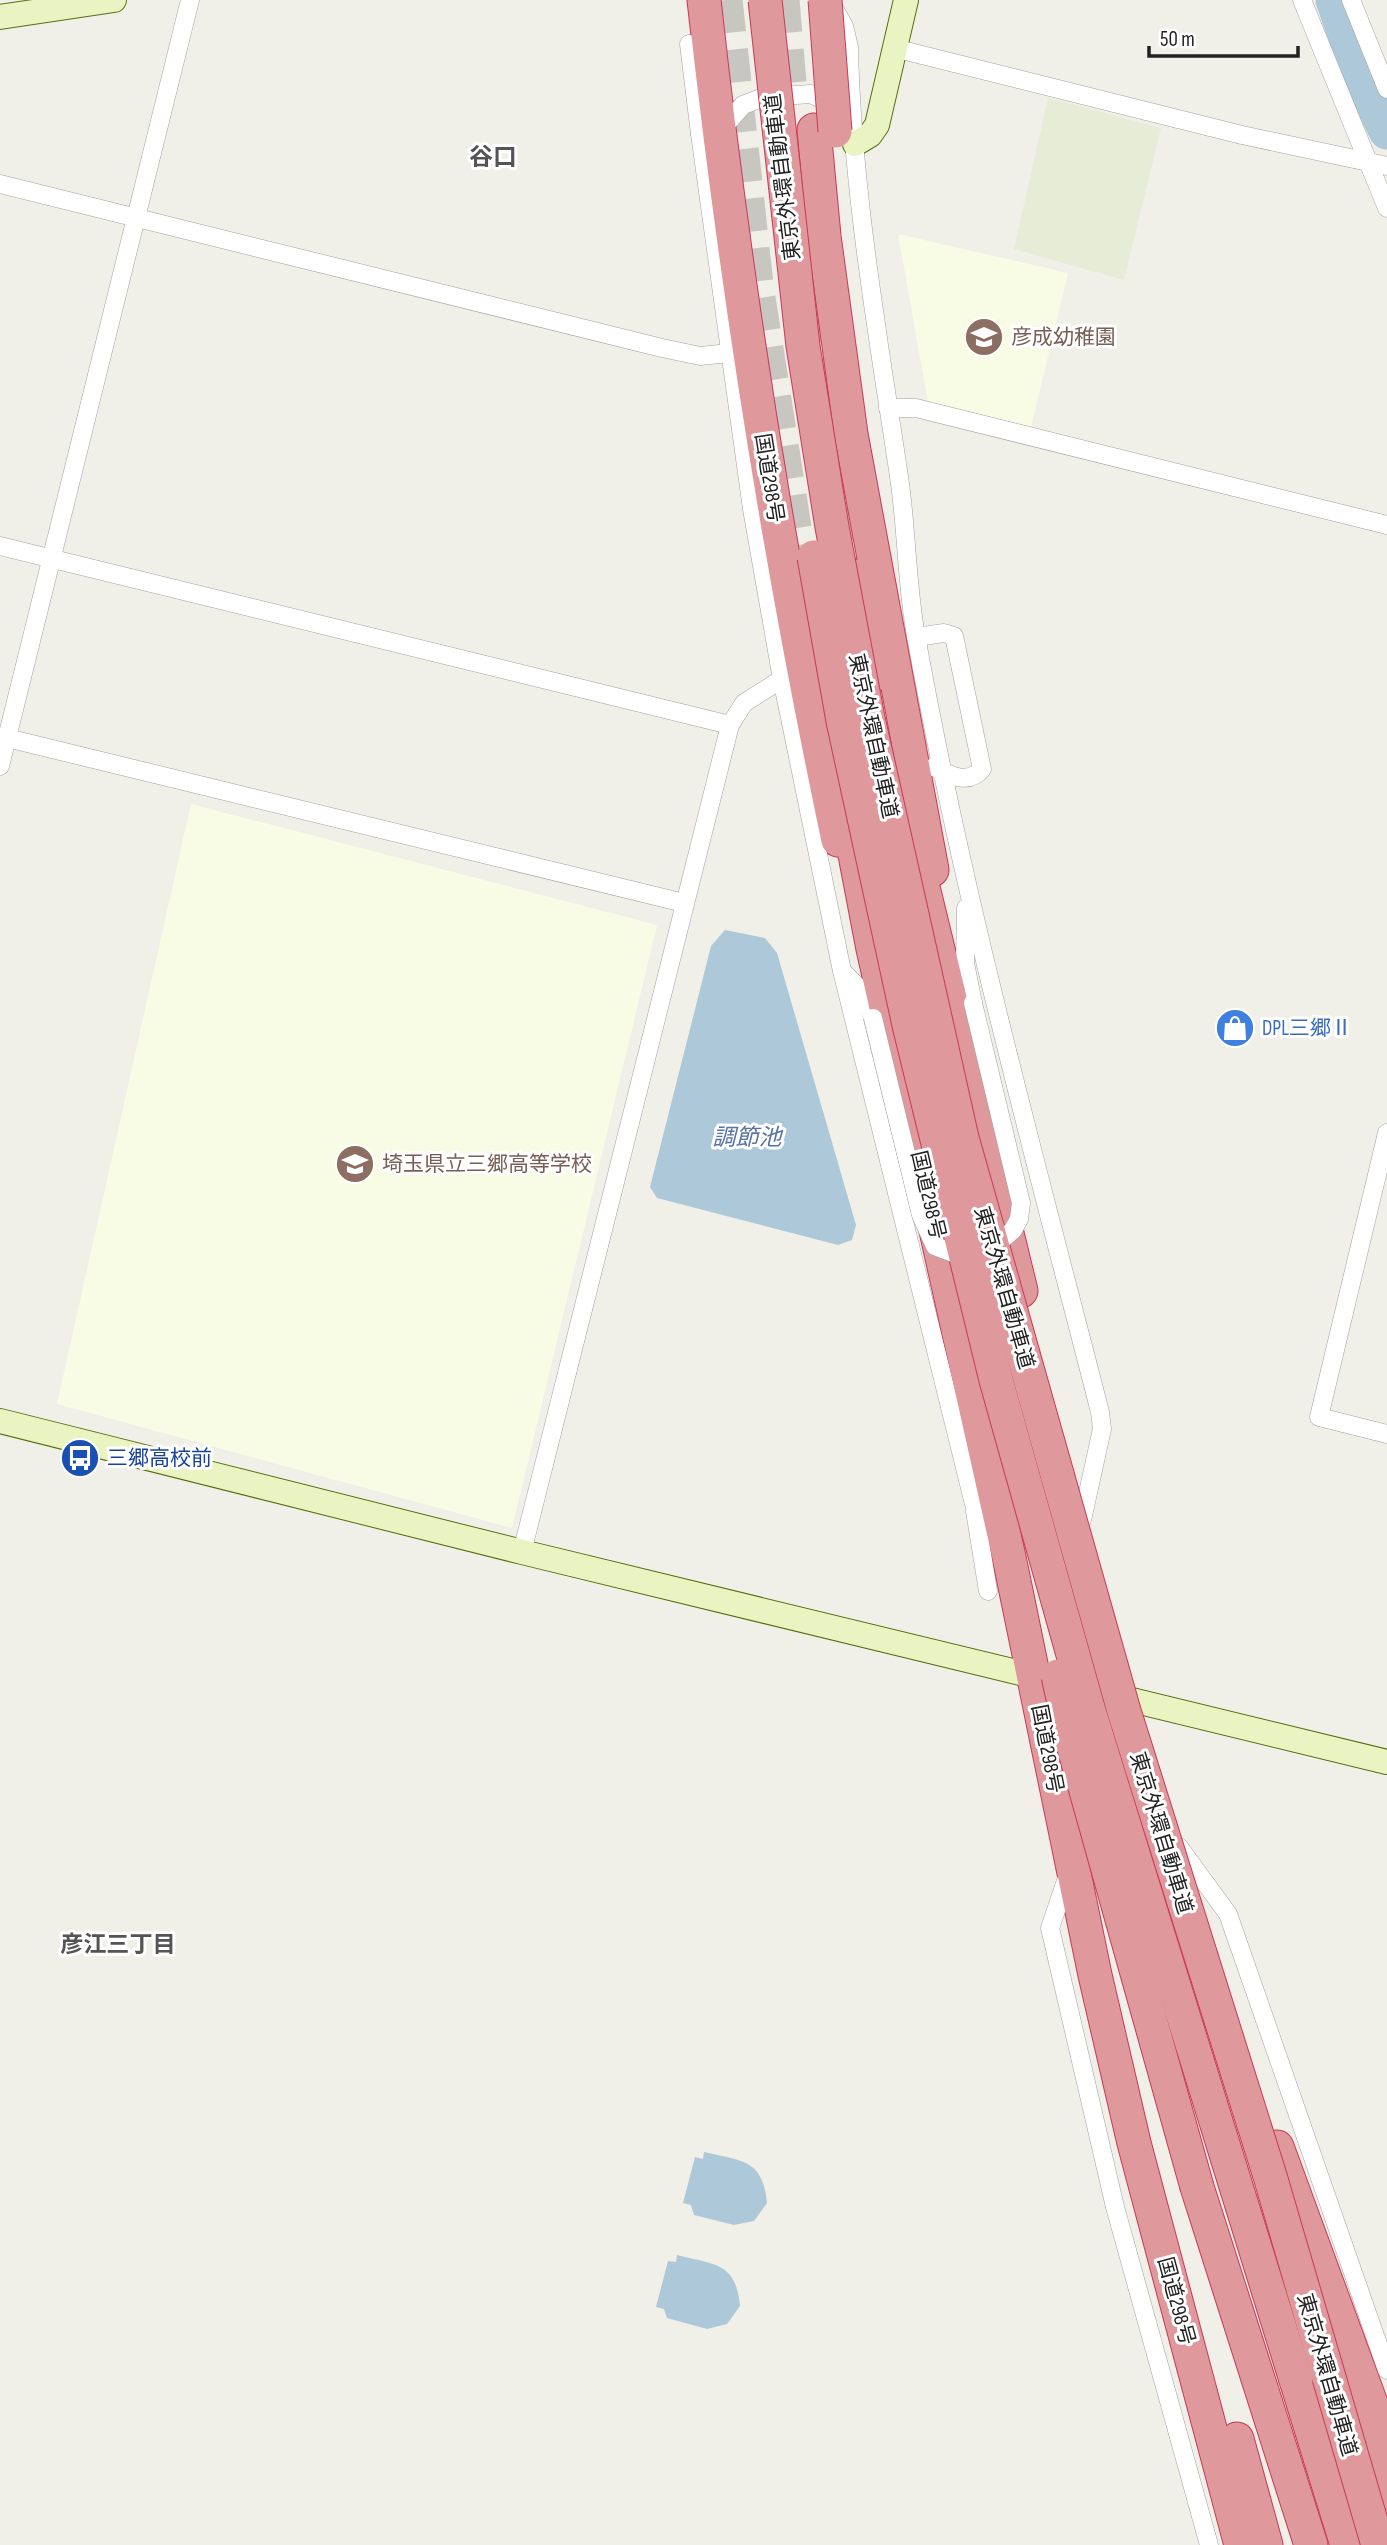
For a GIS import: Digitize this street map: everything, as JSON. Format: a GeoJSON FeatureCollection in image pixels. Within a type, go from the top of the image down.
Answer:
{"type":"FeatureCollection","features":[{"type":"Feature","properties":{"kind":"highway","name":"国道298号"},"geometry":{"type":"LineString","coordinates":[[704,0],[712,126],[762,502],[844,866],[873,949]]}},
{"type":"Feature","properties":{"kind":"highway","name":"東京外環自動車道"},"geometry":{"type":"LineString","coordinates":[[744,0],[781,343],[843,721],[909,1025],[996,1380],[1088,1708],[1347,2545]]}},
{"type":"Feature","properties":{"kind":"highway","name":"東京外環自動車道"},"geometry":{"type":"LineString","coordinates":[[765,0],[801,332],[832,527],[868,718],[959,1125],[1124,1711],[1270,2176],[1378,2545]]}},
{"type":"Feature","properties":{"kind":"highway"},"geometry":{"type":"LineString","coordinates":[[802,0],[839,130]]}},
{"type":"Feature","properties":{"kind":"highway"},"geometry":{"type":"LineString","coordinates":[[826,0],[839,130],[845,231],[880,480],[867,567],[884,713],[1026,1314],[1082,1520],[1133,1700],[1291,2189],[1387,2504]]}},
{"type":"Feature","properties":{"kind":"highway"},"geometry":{"type":"LineString","coordinates":[[867,567],[931,861],[934,933]]}},
{"type":"Feature","properties":{"kind":"highway","name":"国道298号"},"geometry":{"type":"LineString","coordinates":[[804,587],[873,949],[1009,1557],[1071,1867],[1134,2143],[1241,2545]]}},
{"type":"Feature","properties":{"kind":"highway"},"geometry":{"type":"LineString","coordinates":[[996,1380],[1012,1483],[1073,1748],[1197,2187],[1280,2455],[1311,2545]]}},
{"type":"Feature","properties":{"kind":"highway"},"geometry":{"type":"LineString","coordinates":[[1291,2189],[1387,2446]]}},
{"type":"Feature","properties":{"kind":"highway"},"geometry":{"type":"LineString","coordinates":[[1166,2263],[1222,2388],[1266,2545]]}},
{"type":"Feature","properties":{"kind":"highway"},"geometry":{"type":"LineString","coordinates":[[1280,2455],[1301,2545]]}},
{"type":"Feature","properties":{"kind":"street"},"geometry":{"type":"LineString","coordinates":[[0,17],[114,0]]}},
{"type":"Feature","properties":{"kind":"street"},"geometry":{"type":"LineString","coordinates":[[0,766],[190,0]]}},
{"type":"Feature","properties":{"kind":"street"},"geometry":{"type":"LineString","coordinates":[[839,130],[870,135],[877,125],[906,0]]}},
{"type":"Feature","properties":{"kind":"street"},"geometry":{"type":"LineString","coordinates":[[1303,0],[1387,208]]}},
{"type":"Feature","properties":{"kind":"street"},"geometry":{"type":"LineString","coordinates":[[1351,0],[1387,89]]}},
{"type":"Feature","properties":{"kind":"street"},"geometry":{"type":"LineString","coordinates":[[690,44],[712,126],[730,353],[762,502],[782,679],[842,971],[974,1504],[988,1591]]}},
{"type":"Feature","properties":{"kind":"street"},"geometry":{"type":"LineString","coordinates":[[894,48],[1367,164],[1387,166]]}},
{"type":"Feature","properties":{"kind":"street"},"geometry":{"type":"LineString","coordinates":[[712,126],[743,105],[785,95],[811,94],[839,130],[888,408],[908,541],[910,597],[942,772],[1100,1412],[1102,1429],[1082,1520]]}},
{"type":"Feature","properties":{"kind":"street"},"geometry":{"type":"LineString","coordinates":[[0,184],[687,353],[709,356],[730,353]]}},
{"type":"Feature","properties":{"kind":"street"},"geometry":{"type":"LineString","coordinates":[[888,408],[916,408],[1387,525]]}},
{"type":"Feature","properties":{"kind":"street"},"geometry":{"type":"LineString","coordinates":[[0,546],[730,726]]}},
{"type":"Feature","properties":{"kind":"street"},"geometry":{"type":"LineString","coordinates":[[909,755],[942,772],[962,778],[977,775],[982,769],[954,636],[944,633],[916,637]]}},
{"type":"Feature","properties":{"kind":"street"},"geometry":{"type":"LineString","coordinates":[[522,1552],[730,726],[744,703],[782,679]]}},
{"type":"Feature","properties":{"kind":"street"},"geometry":{"type":"LineString","coordinates":[[7,738],[684,903]]}},
{"type":"Feature","properties":{"kind":"street"},"geometry":{"type":"LineString","coordinates":[[842,971],[862,991],[873,1018],[921,1215],[935,1246],[957,1254],[998,1243],[1013,1230],[1019,1219],[1021,1203],[972,1003],[965,963],[967,880]]}},
{"type":"Feature","properties":{"kind":"street"},"geometry":{"type":"LineString","coordinates":[[1387,1133],[1319,1417],[1387,1434]]}},
{"type":"Feature","properties":{"kind":"street"},"geometry":{"type":"LineString","coordinates":[[0,1421],[522,1552],[1387,1762]]}},
{"type":"Feature","properties":{"kind":"street"},"geometry":{"type":"LineString","coordinates":[[974,1504],[1009,1557]]}},
{"type":"Feature","properties":{"kind":"street"},"geometry":{"type":"LineString","coordinates":[[1179,1847],[1228,1914],[1387,2371]]}},
{"type":"Feature","properties":{"kind":"street"},"geometry":{"type":"LineString","coordinates":[[1071,1867],[1050,1928],[1115,2207],[1209,2545]]}},
{"type":"Feature","properties":{"kind":"shaded area"},"geometry":{"type":"Polygon","coordinates":[[[1048,98],[1161,128],[1124,280],[1014,249],[1048,98]]]}},
{"type":"Feature","properties":{"kind":"shaded area","name":"彦成幼稚園"},"geometry":{"type":"Polygon","coordinates":[[[898,234],[1068,273],[1031,427],[928,402],[898,234]]]}},
{"type":"Feature","properties":{"kind":"shaded area","name":"埼玉県立三郷高等学校"},"geometry":{"type":"Polygon","coordinates":[[[191,804],[657,925],[512,1528],[57,1404],[191,804]]]}},
{"type":"Feature","properties":{"kind":"water","name":"調節池"},"geometry":{"type":"Polygon","coordinates":[[[725,930],[765,938],[777,953],[856,1225],[852,1240],[838,1245],[657,1198],[650,1187],[711,946],[725,930]]]}},
{"type":"Feature","properties":{"kind":"water"},"geometry":{"type":"Polygon","coordinates":[[[704,2152],[740,2160],[755,2170],[761,2178],[767,2203],[754,2221],[734,2225],[694,2215],[691,2205],[683,2203],[695,2157],[703,2159],[704,2152]]]}},
{"type":"Feature","properties":{"kind":"water"},"geometry":{"type":"Polygon","coordinates":[[[677,2255],[713,2264],[728,2273],[734,2281],[740,2306],[727,2324],[707,2329],[667,2318],[664,2309],[656,2307],[668,2261],[676,2262],[677,2255]]]}},
{"type":"Feature","properties":{"kind":"waterway"},"geometry":{"type":"LineString","coordinates":[[1334,0],[1360,75],[1387,131]]}},
{"type":"Feature","properties":{"kind":"tunnel"},"geometry":{"type":"LineString","coordinates":[[726,0],[757,285],[799,553]]}},
{"type":"Feature","properties":{"kind":"tunnel"},"geometry":{"type":"LineString","coordinates":[[783,0],[791,95]]}},
{"type":"Feature","properties":{"kind":"tunnel"},"geometry":{"type":"LineString","coordinates":[[809,260],[858,576]]}},
{"type":"Feature","properties":{"kind":"place","name":"彦成幼稚園"},"geometry":{"type":"Point","coordinates":[984,337]}},
{"type":"Feature","properties":{"kind":"place","name":"DPL三郷Ⅱ"},"geometry":{"type":"Point","coordinates":[1235,1028]}},
{"type":"Feature","properties":{"kind":"place","name":"埼玉県立三郷高等学校"},"geometry":{"type":"Point","coordinates":[355,1164]}},
{"type":"Feature","properties":{"kind":"place","name":"三郷高校前"},"geometry":{"type":"Point","coordinates":[80,1458]}},
{"type":"Feature","properties":{"kind":"district","name":"谷口"},"geometry":{"type":"Point","coordinates":[493,157]}},
{"type":"Feature","properties":{"kind":"district","name":"彦江三丁目"},"geometry":{"type":"Point","coordinates":[118,1945]}}]}
